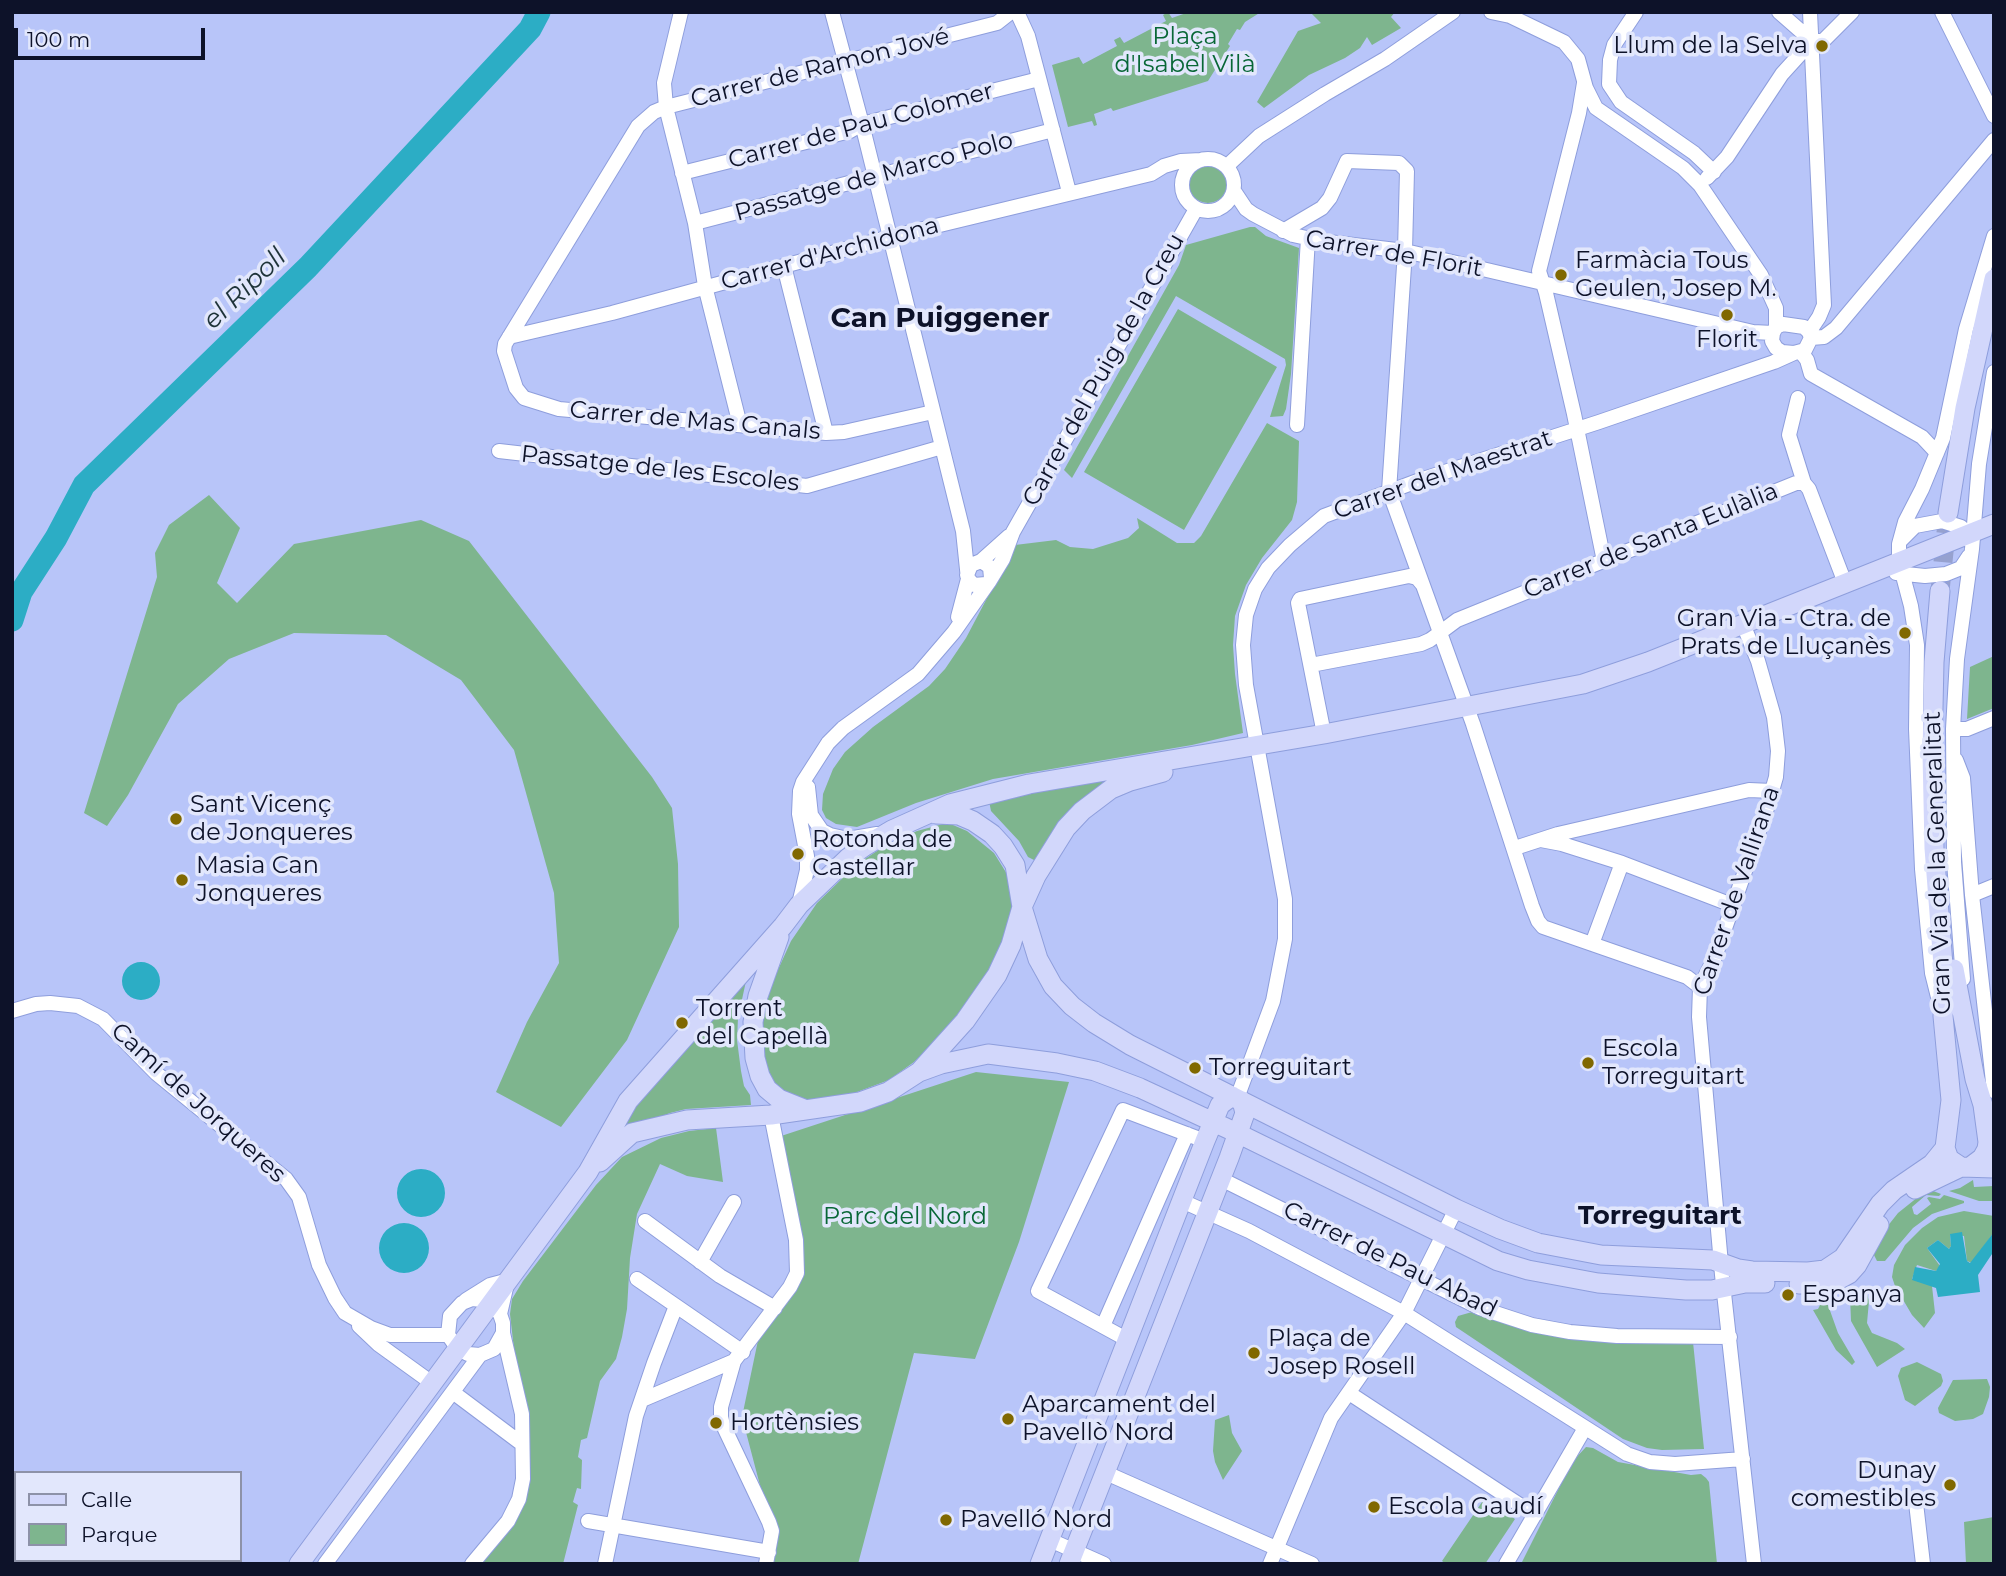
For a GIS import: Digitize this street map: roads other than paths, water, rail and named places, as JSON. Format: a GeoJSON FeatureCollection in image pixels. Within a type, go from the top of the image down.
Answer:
{"type":"FeatureCollection","features":[{"type":"Feature","properties":{"kind":"street"},"geometry":{"type":"LineString","coordinates":[[681,12],[664,83],[666,107],[695,223],[705,286],[740,425]]}},
{"type":"Feature","properties":{"kind":"street"},"geometry":{"type":"LineString","coordinates":[[832,12],[963,531],[967,577],[978,586],[988,581],[990,567],[979,561],[963,531]]}},
{"type":"Feature","properties":{"kind":"street","name":"Carrer de Ramon Jové"},"geometry":{"type":"LineString","coordinates":[[666,107],[997,23],[1012,12]]}},
{"type":"Feature","properties":{"kind":"street"},"geometry":{"type":"LineString","coordinates":[[1017,12],[1028,36],[1069,192]]}},
{"type":"Feature","properties":{"kind":"street"},"geometry":{"type":"LineString","coordinates":[[1491,12],[1510,16],[1569,46],[1578,59],[1590,99],[1604,115],[1683,168],[1700,185],[1761,275],[1776,308],[1772,341],[1782,352],[1797,352],[1810,345],[1810,335],[1824,305],[1810,12]]}},
{"type":"Feature","properties":{"kind":"street"},"geometry":{"type":"LineString","coordinates":[[1636,12],[1614,45],[1609,84],[1621,102],[1694,153],[1714,172]]}},
{"type":"Feature","properties":{"kind":"street"},"geometry":{"type":"LineString","coordinates":[[1779,12],[1812,41],[1824,41],[1852,12]]}},
{"type":"Feature","properties":{"kind":"street"},"geometry":{"type":"LineString","coordinates":[[1942,12],[1994,116]]}},
{"type":"Feature","properties":{"kind":"street"},"geometry":{"type":"LineString","coordinates":[[1227,166],[1259,136],[1325,93],[1392,55],[1425,32],[1444,13]]}},
{"type":"Feature","properties":{"kind":"street"},"geometry":{"type":"LineString","coordinates":[[1700,185],[1727,157],[1782,74],[1812,41]]}},
{"type":"Feature","properties":{"kind":"street","name":"Carrer de Pau Colomer"},"geometry":{"type":"LineString","coordinates":[[682,173],[850,131],[862,124],[1039,79]]}},
{"type":"Feature","properties":{"kind":"street"},"geometry":{"type":"LineString","coordinates":[[1584,83],[1579,113],[1539,271],[1574,414],[1604,561]]}},
{"type":"Feature","properties":{"kind":"street"},"geometry":{"type":"LineString","coordinates":[[509,337],[638,126],[654,112],[666,107]]}},
{"type":"Feature","properties":{"kind":"street","name":"Passatge de Marco Polo"},"geometry":{"type":"LineString","coordinates":[[695,223],[1053,131]]}},
{"type":"Feature","properties":{"kind":"street"},"geometry":{"type":"LineString","coordinates":[[1775,330],[1783,324],[1795,324],[1804,327],[1810,335],[1824,337],[1836,328],[1994,140]]}},
{"type":"Feature","properties":{"kind":"street"},"geometry":{"type":"LineString","coordinates":[[1200,159],[1213,159],[1227,166],[1232,173],[1234,191],[1231,199],[1219,209],[1196,209],[1184,195],[1182,187],[1186,171],[1200,159]]}},
{"type":"Feature","properties":{"kind":"street","name":"Carrer d'Archidona"},"geometry":{"type":"LineString","coordinates":[[509,337],[612,313],[890,237],[1151,174],[1164,166],[1200,159]]}},
{"type":"Feature","properties":{"kind":"street"},"geometry":{"type":"LineString","coordinates":[[1283,231],[1322,208],[1330,198],[1347,161],[1399,163],[1406,171],[1405,250],[1389,491],[1538,921],[1543,927],[1687,977],[1700,987]]}},
{"type":"Feature","properties":{"kind":"street"},"geometry":{"type":"LineString","coordinates":[[1151,174],[1182,187]]}},
{"type":"Feature","properties":{"kind":"street","name":"Carrer de Florit"},"geometry":{"type":"LineString","coordinates":[[1234,191],[1246,209],[1283,231],[1308,238],[1405,250],[1753,332],[1775,330]]}},
{"type":"Feature","properties":{"kind":"street","name":"Carrer del Puig de la Creu"},"geometry":{"type":"LineString","coordinates":[[799,905],[807,863],[798,802],[808,775],[828,743],[843,728],[918,674],[954,632],[1003,559],[1013,532],[1196,209]]}},
{"type":"Feature","properties":{"kind":"street"},"geometry":{"type":"LineString","coordinates":[[1942,1016],[1932,973],[1922,869],[1916,741],[1917,645],[1901,566],[1905,523],[1943,438],[1966,329],[1994,236]]}},
{"type":"Feature","properties":{"kind":"street"},"geometry":{"type":"LineString","coordinates":[[1297,425],[1308,238]]}},
{"type":"Feature","properties":{"kind":"street"},"geometry":{"type":"LineString","coordinates":[[784,266],[826,433]]}},
{"type":"Feature","properties":{"kind":"street"},"geometry":{"type":"LineString","coordinates":[[1963,1015],[1964,992],[1954,862],[1952,756],[1957,659],[1971,538],[1961,513],[1965,408],[1994,279]]}},
{"type":"Feature","properties":{"kind":"street"},"geometry":{"type":"LineString","coordinates":[[1961,513],[1975,411],[1994,324]]}},
{"type":"Feature","properties":{"kind":"street","name":"Carrer de Mas Canals"},"geometry":{"type":"LineString","coordinates":[[509,337],[504,351],[516,388],[524,398],[559,409],[826,433],[844,432],[933,412]]}},
{"type":"Feature","properties":{"kind":"street"},"geometry":{"type":"LineString","coordinates":[[1797,352],[1807,360],[1811,374],[1923,437],[1937,453]]}},
{"type":"Feature","properties":{"kind":"street","name":"Carrer del Maestrat"},"geometry":{"type":"LineString","coordinates":[[1237,1098],[1273,1001],[1285,939],[1285,899],[1246,685],[1242,645],[1246,615],[1255,589],[1268,568],[1324,516],[1389,491],[1797,352]]}},
{"type":"Feature","properties":{"kind":"street"},"geometry":{"type":"LineString","coordinates":[[1961,513],[1980,452],[1994,372]]}},
{"type":"Feature","properties":{"kind":"street"},"geometry":{"type":"LineString","coordinates":[[1798,398],[1789,435],[1804,483]]}},
{"type":"Feature","properties":{"kind":"street","name":"Passatge de les Escoles"},"geometry":{"type":"LineString","coordinates":[[499,451],[807,486],[942,447]]}},
{"type":"Feature","properties":{"kind":"street","name":"Carrer de Santa Eulàlia"},"geometry":{"type":"LineString","coordinates":[[1311,665],[1421,644],[1457,620],[1786,486],[1804,483],[1809,489],[1845,583]]}},
{"type":"Feature","properties":{"kind":"street"},"geometry":{"type":"LineString","coordinates":[[1961,513],[1994,523]]}},
{"type":"Feature","properties":{"kind":"street"},"geometry":{"type":"LineString","coordinates":[[299,1564],[432,1384],[453,1342],[495,1309],[509,1280],[589,1172],[628,1101],[799,905],[848,858],[892,830],[950,804],[1029,784],[1324,734],[1597,680],[1870,572],[1901,566],[1971,538],[1994,523]]}},
{"type":"Feature","properties":{"kind":"street","name":"Carrer del Puig de la Creu"},"geometry":{"type":"LineString","coordinates":[[979,561],[1013,532]]}},
{"type":"Feature","properties":{"kind":"street"},"geometry":{"type":"LineString","coordinates":[[1901,566],[1925,576],[1946,574],[1961,568],[1971,538]]}},
{"type":"Feature","properties":{"kind":"street"},"geometry":{"type":"LineString","coordinates":[[967,577],[968,568],[979,561]]}},
{"type":"Feature","properties":{"kind":"street"},"geometry":{"type":"LineString","coordinates":[[1324,734],[1298,603],[1300,598],[1409,576],[1417,578],[1422,584]]}},
{"type":"Feature","properties":{"kind":"street","name":"Carrer del Puig de la Creu"},"geometry":{"type":"LineString","coordinates":[[954,632],[967,591],[967,577]]}},
{"type":"Feature","properties":{"kind":"street","name":"Gran Via de la Generalitat"},"geometry":{"type":"LineString","coordinates":[[1947,1141],[1951,1100],[1942,1016],[1945,991],[1934,848],[1932,765],[1934,662],[1945,591],[1941,727],[1943,850],[1953,959],[1990,1137]]}},
{"type":"Feature","properties":{"kind":"street","name":"Carrer de Vallirana"},"geometry":{"type":"LineString","coordinates":[[1743,624],[1758,661],[1774,717],[1778,751],[1772,791],[1715,957],[1700,987],[1699,1036],[1754,1564]]}},
{"type":"Feature","properties":{"kind":"street"},"geometry":{"type":"LineString","coordinates":[[1953,729],[1967,729],[1994,718]]}},
{"type":"Feature","properties":{"kind":"street"},"geometry":{"type":"LineString","coordinates":[[919,1072],[965,1021],[997,975],[1012,945],[1022,907],[1036,876],[1066,828],[1100,796],[1130,781],[1219,757],[1238,749]]}},
{"type":"Feature","properties":{"kind":"street"},"geometry":{"type":"LineString","coordinates":[[1952,756],[1958,762],[1963,778],[1972,895],[1988,973],[1994,1091]]}},
{"type":"Feature","properties":{"kind":"street"},"geometry":{"type":"LineString","coordinates":[[808,775],[811,815],[822,831],[848,839],[892,830]]}},
{"type":"Feature","properties":{"kind":"street"},"geometry":{"type":"LineString","coordinates":[[1514,848],[1749,790],[1772,791]]}},
{"type":"Feature","properties":{"kind":"street"},"geometry":{"type":"LineString","coordinates":[[925,815],[959,815],[992,834],[1003,846],[1015,865],[1022,907],[1038,959],[1054,986],[1072,1006],[1094,1023],[1130,1045],[1456,1209],[1500,1229],[1556,1248],[1601,1255],[1721,1262],[1752,1271],[1816,1272],[1837,1263],[1852,1246],[1880,1204],[1894,1190],[1933,1164],[1953,1128],[1966,1123],[1975,1124],[1990,1137]]}},
{"type":"Feature","properties":{"kind":"street"},"geometry":{"type":"LineString","coordinates":[[1540,840],[1622,863],[1732,905]]}},
{"type":"Feature","properties":{"kind":"street"},"geometry":{"type":"LineString","coordinates":[[1592,944],[1622,863]]}},
{"type":"Feature","properties":{"kind":"street"},"geometry":{"type":"LineString","coordinates":[[1972,895],[1994,886]]}},
{"type":"Feature","properties":{"kind":"street"},"geometry":{"type":"LineString","coordinates":[[783,926],[758,996],[753,1022],[755,1058],[760,1076],[768,1089],[779,1099],[809,1110]]}},
{"type":"Feature","properties":{"kind":"street","name":"Camí de Jorqueres"},"geometry":{"type":"LineString","coordinates":[[12,1011],[50,1003],[78,1006],[92,1012],[121,1035],[166,1081],[286,1179],[299,1197],[319,1265],[335,1298],[345,1312],[379,1344],[432,1384]]}},
{"type":"Feature","properties":{"kind":"street"},"geometry":{"type":"LineString","coordinates":[[589,1172],[632,1133],[687,1120],[771,1115],[860,1102],[888,1092],[919,1072],[941,1064],[988,1054],[1012,1056],[1095,1071],[1163,1099],[1498,1261],[1577,1281],[1686,1290],[1724,1288],[1745,1283],[1816,1284],[1836,1281],[1857,1265],[1873,1234],[1894,1206],[1920,1186],[1982,1158],[1990,1137],[1994,1109]]}},
{"type":"Feature","properties":{"kind":"street"},"geometry":{"type":"LineString","coordinates":[[1103,1326],[1196,1138],[1213,1123],[1220,1105],[1237,1098]]}},
{"type":"Feature","properties":{"kind":"street"},"geometry":{"type":"LineString","coordinates":[[1072,1557],[1245,1113],[1237,1098]]}},
{"type":"Feature","properties":{"kind":"street"},"geometry":{"type":"LineString","coordinates":[[1128,1340],[1038,1291],[1123,1110],[1196,1138]]}},
{"type":"Feature","properties":{"kind":"street"},"geometry":{"type":"LineString","coordinates":[[589,1521],[768,1558],[772,1531],[721,1417],[720,1407],[738,1356],[790,1287],[797,1273],[798,1260],[771,1115]]}},
{"type":"Feature","properties":{"kind":"street"},"geometry":{"type":"LineString","coordinates":[[1040,1564],[1182,1201],[1196,1138]]}},
{"type":"Feature","properties":{"kind":"street"},"geometry":{"type":"LineString","coordinates":[[1947,1141],[1949,1159],[1965,1167],[1994,1168]]}},
{"type":"Feature","properties":{"kind":"street","name":"Carrer de Pau Abad"},"geometry":{"type":"LineString","coordinates":[[1221,1179],[1480,1308],[1532,1325],[1605,1335],[1730,1337]]}},
{"type":"Feature","properties":{"kind":"street"},"geometry":{"type":"LineString","coordinates":[[1182,1201],[1249,1231],[1404,1313],[1627,1454],[1650,1462],[1675,1464],[1743,1459]]}},
{"type":"Feature","properties":{"kind":"street"},"geometry":{"type":"LineString","coordinates":[[700,1262],[734,1202]]}},
{"type":"Feature","properties":{"kind":"street"},"geometry":{"type":"LineString","coordinates":[[1270,1564],[1331,1418],[1404,1313],[1456,1209]]}},
{"type":"Feature","properties":{"kind":"street"},"geometry":{"type":"LineString","coordinates":[[645,1221],[700,1262],[775,1308]]}},
{"type":"Feature","properties":{"kind":"street"},"geometry":{"type":"LineString","coordinates":[[636,1279],[676,1306],[738,1356]]}},
{"type":"Feature","properties":{"kind":"street"},"geometry":{"type":"LineString","coordinates":[[413,1336],[434,1326],[460,1304],[490,1285],[509,1280]]}},
{"type":"Feature","properties":{"kind":"street"},"geometry":{"type":"LineString","coordinates":[[453,1342],[450,1316],[460,1304],[472,1299],[495,1309],[503,1323],[522,1414],[523,1479],[519,1499],[509,1521],[472,1564]]}},
{"type":"Feature","properties":{"kind":"street"},"geometry":{"type":"LineString","coordinates":[[605,1564],[642,1400],[676,1306]]}},
{"type":"Feature","properties":{"kind":"street","name":"Camí de Jorqueres"},"geometry":{"type":"LineString","coordinates":[[345,1312],[371,1328],[390,1335],[453,1342],[468,1354],[480,1355]]}},
{"type":"Feature","properties":{"kind":"street"},"geometry":{"type":"LineString","coordinates":[[325,1564],[480,1355],[494,1349],[503,1333]]}},
{"type":"Feature","properties":{"kind":"street"},"geometry":{"type":"LineString","coordinates":[[642,1400],[738,1356]]}},
{"type":"Feature","properties":{"kind":"street"},"geometry":{"type":"LineString","coordinates":[[454,1393],[522,1444]]}},
{"type":"Feature","properties":{"kind":"street"},"geometry":{"type":"LineString","coordinates":[[1349,1393],[1535,1515]]}},
{"type":"Feature","properties":{"kind":"street"},"geometry":{"type":"LineString","coordinates":[[1102,1407],[1127,1417]]}},
{"type":"Feature","properties":{"kind":"street"},"geometry":{"type":"LineString","coordinates":[[1506,1564],[1585,1428]]}},
{"type":"Feature","properties":{"kind":"street"},"geometry":{"type":"LineString","coordinates":[[1106,1473],[1312,1564]]}},
{"type":"Feature","properties":{"kind":"street"},"geometry":{"type":"LineString","coordinates":[[1916,1503],[1923,1564]]}},
{"type":"Feature","properties":{"kind":"street"},"geometry":{"type":"LineString","coordinates":[[1050,1539],[1072,1557],[1104,1564]]}},
{"type":"Feature","properties":{"kind":"waterway","name":"el Ripoll"},"geometry":{"type":"LineString","coordinates":[[12,620],[21,592],[56,538],[84,485],[308,267],[530,29],[539,12]]}},
{"type":"Feature","properties":{"kind":"tunnel"},"geometry":{"type":"LineString","coordinates":[[1940,591],[1948,513]]}},
{"type":"Feature","properties":{"kind":"place","name":"Llum de la Selva"},"geometry":{"type":"Point","coordinates":[1822,46]}},
{"type":"Feature","properties":{"kind":"place","name":"Farmàcia Tous Geulen, Josep M."},"geometry":{"type":"Point","coordinates":[1561,275]}},
{"type":"Feature","properties":{"kind":"place","name":"Florit"},"geometry":{"type":"Point","coordinates":[1727,315]}},
{"type":"Feature","properties":{"kind":"place","name":"Gran Via - Ctra. de Prats de Lluçanès"},"geometry":{"type":"Point","coordinates":[1905,633]}},
{"type":"Feature","properties":{"kind":"place","name":"Sant Vicenç de Jonqueres"},"geometry":{"type":"Point","coordinates":[176,819]}},
{"type":"Feature","properties":{"kind":"place","name":"Rotonda de Castellar"},"geometry":{"type":"Point","coordinates":[798,854]}},
{"type":"Feature","properties":{"kind":"place","name":"Masia Can Jonqueres"},"geometry":{"type":"Point","coordinates":[182,880]}},
{"type":"Feature","properties":{"kind":"place","name":"Torrent del Capellà"},"geometry":{"type":"Point","coordinates":[682,1023]}},
{"type":"Feature","properties":{"kind":"place","name":"Escola Torreguitart"},"geometry":{"type":"Point","coordinates":[1588,1063]}},
{"type":"Feature","properties":{"kind":"place","name":"Torreguitart"},"geometry":{"type":"Point","coordinates":[1195,1068]}},
{"type":"Feature","properties":{"kind":"place","name":"Espanya"},"geometry":{"type":"Point","coordinates":[1788,1295]}},
{"type":"Feature","properties":{"kind":"place","name":"Plaça de Josep Rosell"},"geometry":{"type":"Point","coordinates":[1254,1353]}},
{"type":"Feature","properties":{"kind":"place","name":"Aparcament del Pavellò Nord"},"geometry":{"type":"Point","coordinates":[1008,1419]}},
{"type":"Feature","properties":{"kind":"place","name":"Hortènsies"},"geometry":{"type":"Point","coordinates":[716,1423]}},
{"type":"Feature","properties":{"kind":"place","name":"Dunay comestibles"},"geometry":{"type":"Point","coordinates":[1950,1485]}},
{"type":"Feature","properties":{"kind":"place","name":"Escola Gaudí"},"geometry":{"type":"Point","coordinates":[1374,1507]}},
{"type":"Feature","properties":{"kind":"place","name":"Pavelló Nord"},"geometry":{"type":"Point","coordinates":[946,1520]}},
{"type":"Feature","properties":{"kind":"district","name":"Can Puiggener"},"geometry":{"type":"Point","coordinates":[940,319]}},
{"type":"Feature","properties":{"kind":"district","name":"Torreguitart"},"geometry":{"type":"Point","coordinates":[1660,1216]}},
{"type":"Feature","properties":{"kind":"park label","name":"Plaça d'Isabel Vilà"},"geometry":{"type":"Point","coordinates":[1185,51]}},
{"type":"Feature","properties":{"kind":"park label","name":"Parc del Nord"},"geometry":{"type":"Point","coordinates":[905,1217]}}]}
